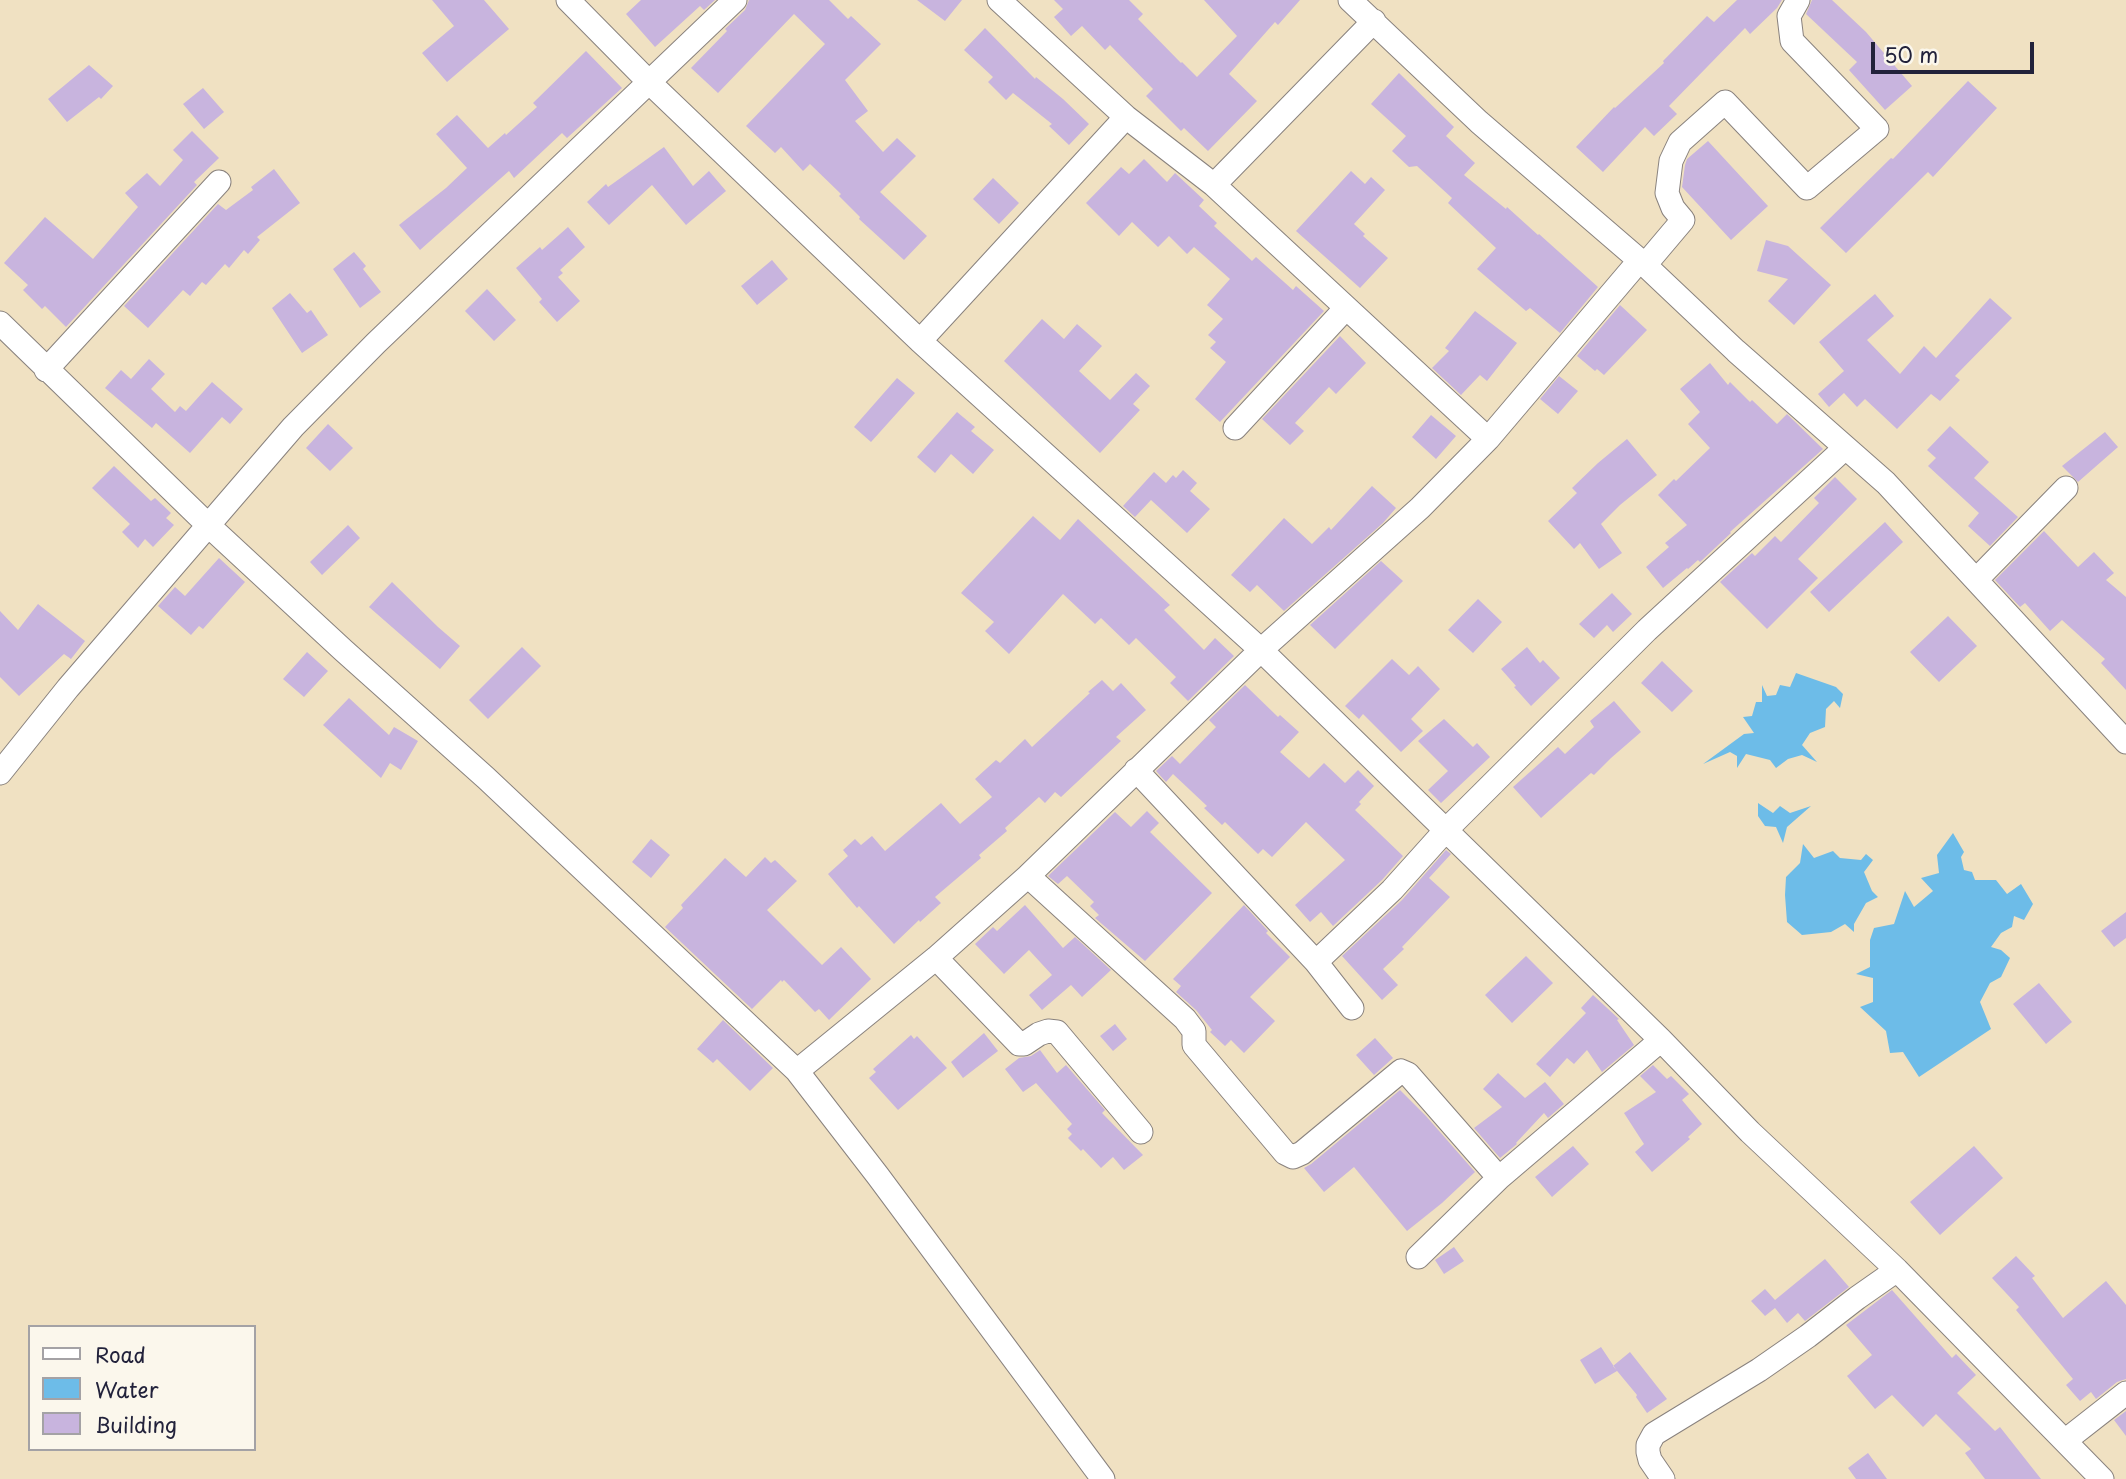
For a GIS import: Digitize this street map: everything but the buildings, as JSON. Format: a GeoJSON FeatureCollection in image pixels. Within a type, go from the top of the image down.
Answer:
{"type":"FeatureCollection","features":[{"type":"Feature","properties":{"kind":"street"},"geometry":{"type":"LineString","coordinates":[[568,0],[650,83],[920,341],[1261,650],[1661,1040],[1750,1132],[1896,1270],[2102,1479]]}},
{"type":"Feature","properties":{"kind":"street"},"geometry":{"type":"LineString","coordinates":[[0,773],[68,688],[293,427],[376,343],[735,0]]}},
{"type":"Feature","properties":{"kind":"street"},"geometry":{"type":"LineString","coordinates":[[999,0],[1126,117],[1214,185],[1488,439]]}},
{"type":"Feature","properties":{"kind":"street"},"geometry":{"type":"LineString","coordinates":[[1350,0],[1479,122],[1642,263],[1736,352],[1886,483],[2126,742]]}},
{"type":"Feature","properties":{"kind":"street"},"geometry":{"type":"LineString","coordinates":[[797,1071],[936,958],[1028,876],[1261,650],[1420,508],[1488,439],[1683,220],[1673,208],[1667,193],[1671,161],[1680,142],[1725,102],[1807,188],[1877,129],[1792,41],[1789,16],[1798,0]]}},
{"type":"Feature","properties":{"kind":"street"},"geometry":{"type":"LineString","coordinates":[[1214,185],[1374,21]]}},
{"type":"Feature","properties":{"kind":"street"},"geometry":{"type":"LineString","coordinates":[[920,341],[1126,117]]}},
{"type":"Feature","properties":{"kind":"street"},"geometry":{"type":"LineString","coordinates":[[46,370],[219,182]]}},
{"type":"Feature","properties":{"kind":"street"},"geometry":{"type":"LineString","coordinates":[[1235,428],[1346,308]]}},
{"type":"Feature","properties":{"kind":"street"},"geometry":{"type":"LineString","coordinates":[[0,323],[208,524],[486,779],[797,1071],[878,1175],[1103,1479]]}},
{"type":"Feature","properties":{"kind":"street"},"geometry":{"type":"LineString","coordinates":[[1316,962],[1392,890],[1445,831],[1647,630],[1845,448]]}},
{"type":"Feature","properties":{"kind":"street"},"geometry":{"type":"LineString","coordinates":[[1976,580],[2066,488]]}},
{"type":"Feature","properties":{"kind":"street"},"geometry":{"type":"LineString","coordinates":[[1136,770],[1316,962],[1352,1008]]}},
{"type":"Feature","properties":{"kind":"street"},"geometry":{"type":"LineString","coordinates":[[1028,876],[1185,1019],[1194,1031],[1194,1045],[1285,1153],[1293,1157],[1302,1153],[1401,1071],[1408,1074],[1499,1178]]}},
{"type":"Feature","properties":{"kind":"street"},"geometry":{"type":"LineString","coordinates":[[936,958],[1019,1044],[1048,1031],[1057,1032],[1141,1132]]}},
{"type":"Feature","properties":{"kind":"street"},"geometry":{"type":"LineString","coordinates":[[1419,1257],[1499,1178],[1661,1040]]}},
{"type":"Feature","properties":{"kind":"street"},"geometry":{"type":"LineString","coordinates":[[1663,1479],[1650,1460],[1648,1451],[1654,1434],[1759,1370],[1896,1270]]}},
{"type":"Feature","properties":{"kind":"street"},"geometry":{"type":"LineString","coordinates":[[2066,1440],[2126,1393]]}},
{"type":"Feature","properties":{"kind":"water"},"geometry":{"type":"Polygon","coordinates":[[[1796,673],[1836,687],[1843,694],[1840,708],[1834,701],[1826,709],[1825,727],[1810,733],[1802,745],[1817,762],[1802,755],[1788,759],[1776,768],[1770,760],[1746,754],[1737,768],[1737,756],[1730,752],[1703,764],[1744,734],[1754,733],[1743,717],[1752,716],[1756,702],[1762,702],[1762,685],[1767,696],[1776,695],[1780,685],[1790,687],[1796,673]]]}},
{"type":"Feature","properties":{"kind":"water"},"geometry":{"type":"Polygon","coordinates":[[[1758,803],[1773,813],[1780,806],[1790,813],[1811,806],[1787,827],[1783,843],[1776,827],[1765,826],[1758,816],[1758,803]]]}},
{"type":"Feature","properties":{"kind":"water"},"geometry":{"type":"Polygon","coordinates":[[[1953,833],[1964,852],[1961,857],[1964,870],[1972,872],[1975,880],[1996,880],[2007,894],[2021,884],[2033,904],[2024,920],[2014,916],[2012,927],[2001,933],[1991,947],[2001,950],[2010,958],[2001,977],[1990,983],[1980,1002],[1991,1029],[1919,1077],[1903,1052],[1890,1053],[1886,1031],[1860,1007],[1873,1002],[1873,978],[1856,974],[1870,967],[1870,940],[1874,928],[1894,924],[1905,891],[1914,907],[1933,891],[1921,878],[1939,873],[1937,855],[1953,833]]]}},
{"type":"Feature","properties":{"kind":"water"},"geometry":{"type":"Polygon","coordinates":[[[1803,844],[1814,858],[1833,851],[1840,858],[1861,860],[1866,854],[1873,860],[1864,872],[1872,891],[1878,897],[1866,903],[1854,924],[1854,932],[1845,924],[1831,932],[1802,935],[1787,922],[1786,877],[1800,863],[1803,844]]]}}]}
